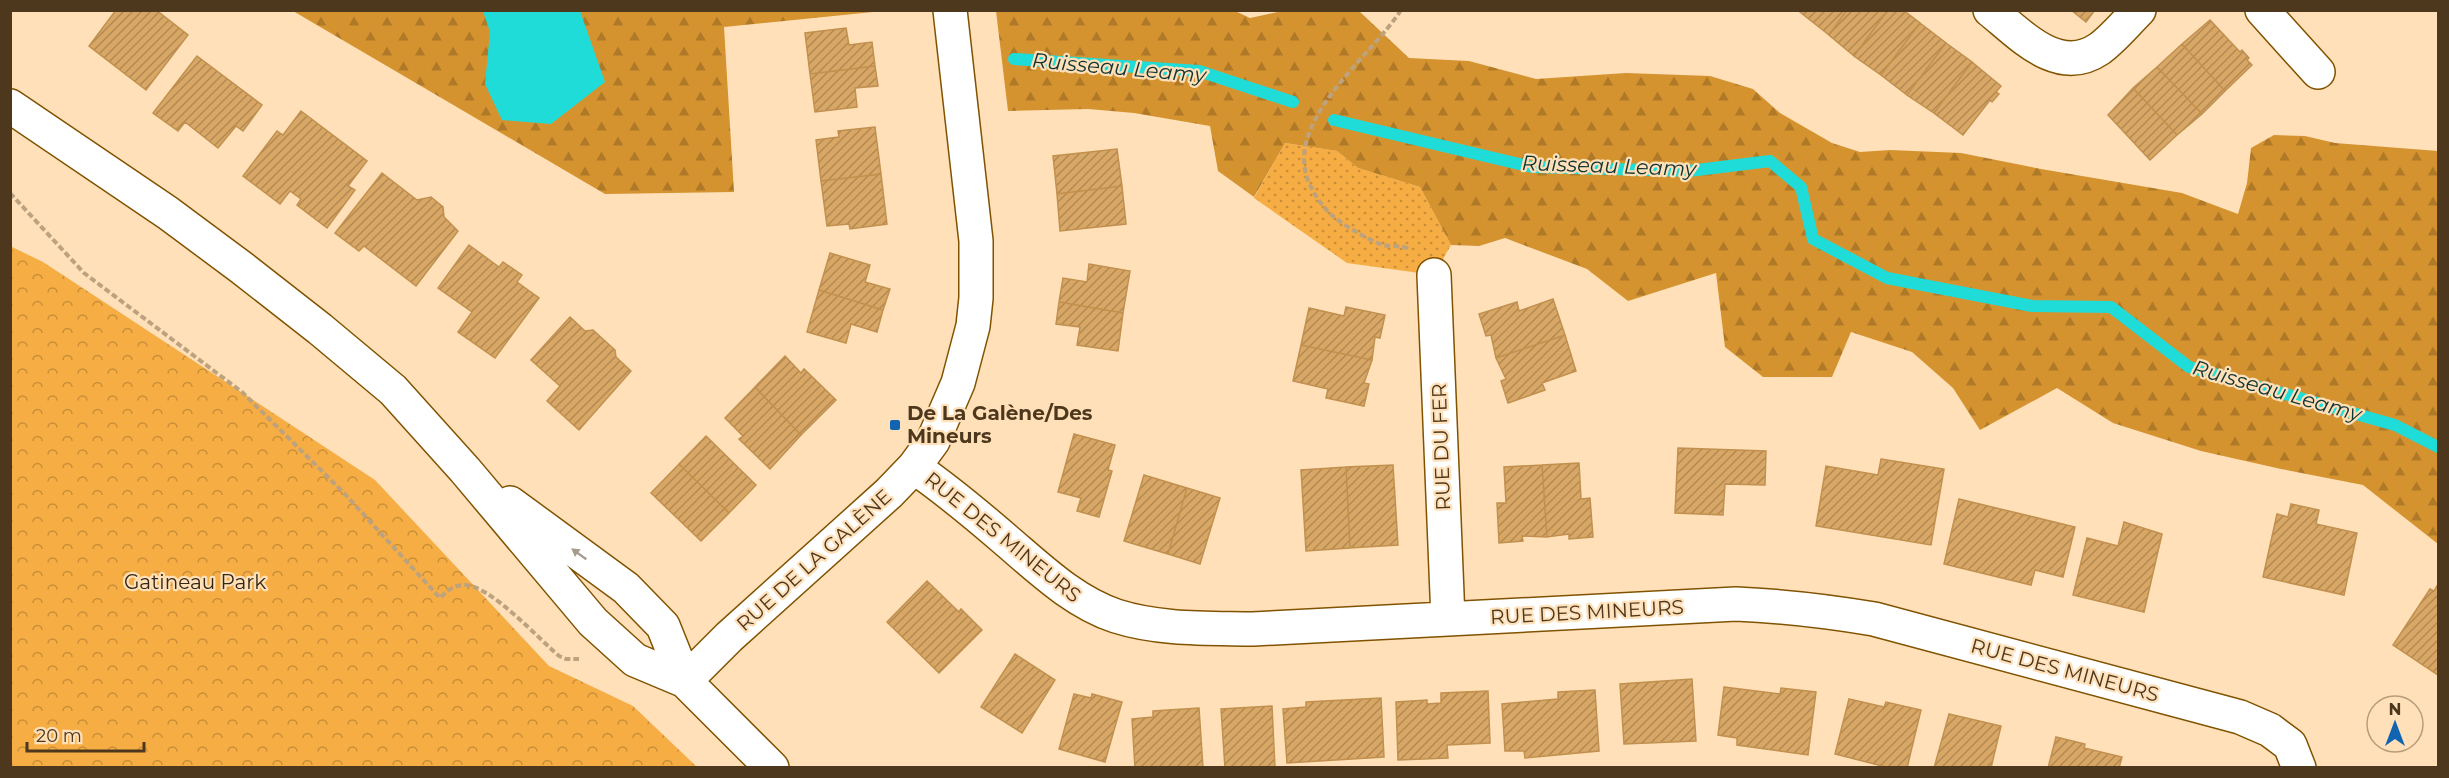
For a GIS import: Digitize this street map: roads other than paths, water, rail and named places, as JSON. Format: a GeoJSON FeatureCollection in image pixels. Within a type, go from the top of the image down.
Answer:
{"type":"FeatureCollection","features":[{"type":"Feature","properties":{"kind":"street","name":"RUE DE LA GALÈNE"},"geometry":{"type":"LineString","coordinates":[[685,681],[729,638],[889,493],[914,467],[933,441],[958,382],[967,354],[976,298],[976,241],[950,10]]}},
{"type":"Feature","properties":{"kind":"street"},"geometry":{"type":"LineString","coordinates":[[1990,10],[2039,49],[2055,57],[2072,60],[2099,49],[2139,10]]}},
{"type":"Feature","properties":{"kind":"street"},"geometry":{"type":"LineString","coordinates":[[2262,10],[2318,72]]}},
{"type":"Feature","properties":{"kind":"street"},"geometry":{"type":"LineString","coordinates":[[10,106],[168,213],[320,329],[393,390],[605,633],[635,660],[685,681],[772,768]]}},
{"type":"Feature","properties":{"kind":"street","name":"RUE DU FER"},"geometry":{"type":"LineString","coordinates":[[1434,275],[1448,619]]}},
{"type":"Feature","properties":{"kind":"street","name":"RUE DES MINEURS"},"geometry":{"type":"LineString","coordinates":[[914,467],[949,491],[1050,579],[1088,604],[1117,616],[1152,624],[1193,628],[1253,629],[1736,604],[1779,605],[1874,619],[2240,717],[2270,730],[2295,756]]}},
{"type":"Feature","properties":{"kind":"street"},"geometry":{"type":"LineString","coordinates":[[465,470],[626,588],[663,626],[685,681]]}},
{"type":"Feature","properties":{"kind":"water"},"geometry":{"type":"Polygon","coordinates":[[[483,11],[580,11],[605,82],[551,124],[502,120],[485,84],[490,32],[483,11]]]}},
{"type":"Feature","properties":{"kind":"waterway","name":"Ruisseau Leamy"},"geometry":{"type":"LineString","coordinates":[[1014,59],[1199,71],[1293,102]]}},
{"type":"Feature","properties":{"kind":"waterway","name":"Ruisseau Leamy"},"geometry":{"type":"LineString","coordinates":[[1334,120],[1532,167],[1689,171],[1770,161],[1801,187],[1813,239],[1887,278],[2032,306],[2111,307],[2189,367],[2395,425],[2438,447]]}},
{"type":"Feature","properties":{"kind":"place","name":"De La Galène/Des Mineurs"},"geometry":{"type":"Point","coordinates":[895,425]}},
{"type":"Feature","properties":{"kind":"park label","name":"Gatineau Park"},"geometry":{"type":"Point","coordinates":[195,582]}}]}
